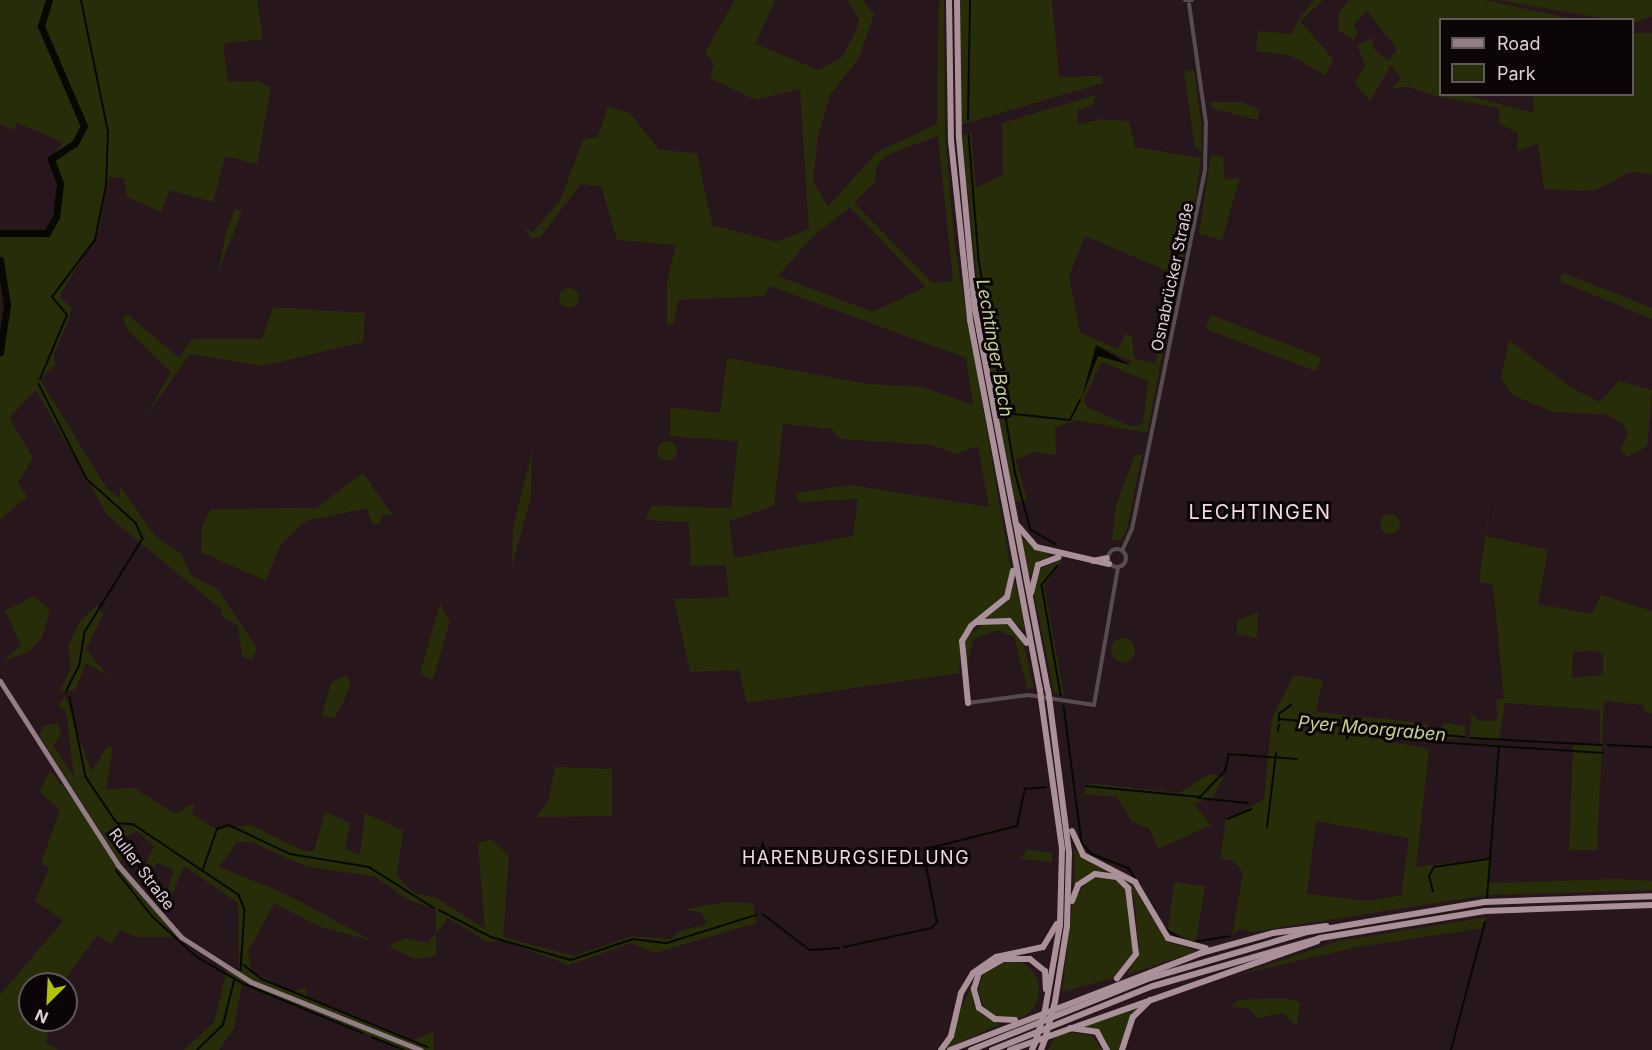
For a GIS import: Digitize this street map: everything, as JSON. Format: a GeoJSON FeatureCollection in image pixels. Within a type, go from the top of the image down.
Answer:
{"type":"FeatureCollection","features":[{"type":"Feature","properties":{"kind":"highway"},"geometry":{"type":"LineString","coordinates":[[949,0],[951,141],[970,320],[1042,704],[1062,835],[1061,912],[1045,1008],[1033,1046]]}},
{"type":"Feature","properties":{"kind":"highway"},"geometry":{"type":"LineString","coordinates":[[957,0],[958,121],[975,309],[1009,497],[1048,690],[1073,840],[1083,855],[1129,875],[1159,928],[1173,942],[1219,947]]}},
{"type":"Feature","properties":{"kind":"highway"},"geometry":{"type":"LineString","coordinates":[[1009,497],[1024,537],[1063,556],[1084,561],[1108,561]]}},
{"type":"Feature","properties":{"kind":"highway"},"geometry":{"type":"LineString","coordinates":[[968,703],[961,647],[974,623],[1010,592],[1013,553]]}},
{"type":"Feature","properties":{"kind":"highway"},"geometry":{"type":"LineString","coordinates":[[1030,603],[1038,565],[1063,556]]}},
{"type":"Feature","properties":{"kind":"highway"},"geometry":{"type":"LineString","coordinates":[[974,623],[1001,618],[1020,629],[1039,689]]}},
{"type":"Feature","properties":{"kind":"highway"},"geometry":{"type":"LineString","coordinates":[[1041,1050],[1055,1002],[1068,910],[1065,791]]}},
{"type":"Feature","properties":{"kind":"highway"},"geometry":{"type":"LineString","coordinates":[[1068,910],[1078,885],[1095,874],[1117,877],[1128,888],[1136,954],[1130,969],[1105,986]]}},
{"type":"Feature","properties":{"kind":"highway"},"geometry":{"type":"LineString","coordinates":[[971,1050],[1150,978],[1331,927],[1484,902],[1652,896]]}},
{"type":"Feature","properties":{"kind":"highway"},"geometry":{"type":"LineString","coordinates":[[992,1050],[1153,986],[1320,939],[1485,911],[1652,905]]}},
{"type":"Feature","properties":{"kind":"highway"},"geometry":{"type":"LineString","coordinates":[[940,1050],[954,1029],[959,997],[973,973],[996,957],[1043,947],[1061,912]]}},
{"type":"Feature","properties":{"kind":"highway"},"geometry":{"type":"LineString","coordinates":[[950,1050],[1105,986],[1219,947],[1309,926],[1331,927]]}},
{"type":"Feature","properties":{"kind":"highway"},"geometry":{"type":"LineString","coordinates":[[1010,1050],[1058,1029],[1320,939]]}},
{"type":"Feature","properties":{"kind":"highway"},"geometry":{"type":"LineString","coordinates":[[1027,1018],[995,1019],[979,1008],[974,989],[985,968],[1013,958],[1036,962],[1047,978],[1045,1008]]}},
{"type":"Feature","properties":{"kind":"highway"},"geometry":{"type":"LineString","coordinates":[[1122,1050],[1136,1011],[1157,994]]}},
{"type":"Feature","properties":{"kind":"highway"},"geometry":{"type":"LineString","coordinates":[[1058,1029],[1091,1029],[1107,1050]]}},
{"type":"Feature","properties":{"kind":"main road","name":"Ruller Straße"},"geometry":{"type":"LineString","coordinates":[[0,681],[118,865],[181,938],[251,982],[421,1050]]}},
{"type":"Feature","properties":{"kind":"street","name":"Osnabrücker Straße"},"geometry":{"type":"LineString","coordinates":[[1122,550],[1132,529],[1205,169],[1206,123],[1189,1]]}},
{"type":"Feature","properties":{"kind":"street"},"geometry":{"type":"LineString","coordinates":[[968,703],[1028,695],[1094,705],[1118,568],[1126,561],[1122,550],[1111,550],[1108,561],[1118,568]]}},
{"type":"Feature","properties":{"kind":"green space"},"geometry":{"type":"Polygon","coordinates":[[[0,0],[257,0],[263,39],[223,44],[228,82],[259,81],[271,87],[257,164],[225,156],[213,202],[170,190],[161,212],[127,197],[124,178],[109,177],[99,231],[59,297],[71,307],[70,316],[54,354],[55,366],[40,379],[107,489],[120,498],[120,486],[155,536],[181,554],[191,575],[218,590],[257,648],[252,660],[242,656],[238,626],[221,616],[222,610],[108,516],[36,390],[9,418],[33,458],[18,482],[27,497],[0,520],[0,352],[10,295],[0,260],[0,233],[40,236],[49,230],[60,183],[51,159],[63,142],[17,123],[14,130],[0,124],[0,0]]]}},
{"type":"Feature","properties":{"kind":"green space"},"geometry":{"type":"Polygon","coordinates":[[[735,0],[775,0],[755,44],[819,70],[842,57],[857,29],[859,19],[847,0],[863,0],[874,14],[859,58],[830,95],[818,137],[813,181],[828,207],[877,152],[937,124],[938,13],[940,0],[944,0],[945,134],[955,247],[1011,571],[1008,591],[962,633],[959,673],[747,703],[739,670],[690,672],[674,599],[729,597],[726,565],[691,566],[689,522],[646,520],[651,506],[731,508],[738,441],[670,436],[671,407],[720,413],[727,358],[868,384],[923,387],[973,405],[966,358],[770,286],[764,296],[678,300],[674,323],[667,326],[667,282],[676,245],[617,240],[601,186],[581,184],[540,237],[532,239],[523,225],[532,233],[560,201],[583,140],[598,137],[608,106],[630,113],[659,150],[697,153],[712,225],[776,242],[809,229],[800,89],[756,100],[710,78],[714,64],[705,52],[735,0]],[[938,136],[887,155],[876,167],[875,182],[854,203],[933,283],[953,281],[938,136]],[[850,207],[811,238],[778,276],[873,312],[925,287],[850,207]],[[783,424],[774,506],[729,521],[734,558],[853,536],[858,499],[798,502],[796,493],[850,485],[989,507],[978,446],[956,454],[931,445],[840,439],[832,429],[783,424]]]}},
{"type":"Feature","properties":{"kind":"green space"},"geometry":{"type":"Polygon","coordinates":[[[960,0],[1052,0],[1059,77],[1101,76],[1103,83],[960,125],[960,0]]]}},
{"type":"Feature","properties":{"kind":"green space"},"geometry":{"type":"Polygon","coordinates":[[[1314,0],[1323,0],[1300,21],[1333,59],[1326,75],[1289,55],[1256,51],[1258,31],[1292,34],[1298,20],[1314,0]]]}},
{"type":"Feature","properties":{"kind":"green space"},"geometry":{"type":"Polygon","coordinates":[[[1349,0],[1484,0],[1568,18],[1439,18],[1439,96],[1470,96],[1534,113],[1533,96],[1634,96],[1634,33],[1652,33],[1652,174],[1630,172],[1594,191],[1544,189],[1538,144],[1517,151],[1518,133],[1500,124],[1499,108],[1435,96],[1410,87],[1392,88],[1401,79],[1391,65],[1370,101],[1355,83],[1365,65],[1357,45],[1371,38],[1374,49],[1388,61],[1397,49],[1367,11],[1353,25],[1358,33],[1353,40],[1338,30],[1339,12],[1349,0]]]}},
{"type":"Feature","properties":{"kind":"green space"},"geometry":{"type":"Polygon","coordinates":[[[1496,0],[1652,0],[1652,16],[1634,23],[1634,18],[1603,18],[1496,0]]]}},
{"type":"Feature","properties":{"kind":"green space"},"geometry":{"type":"Polygon","coordinates":[[[1194,70],[1201,122],[1201,151],[1195,148],[1184,72],[1194,70]]]}},
{"type":"Feature","properties":{"kind":"green space"},"geometry":{"type":"Polygon","coordinates":[[[1096,95],[1091,106],[1078,110],[1078,125],[1101,119],[1129,121],[1135,147],[1201,158],[1195,203],[1172,308],[1168,308],[1174,274],[1085,236],[1069,276],[1080,332],[1118,349],[1125,334],[1132,336],[1134,358],[1155,364],[1167,312],[1170,315],[1147,433],[1075,420],[1055,428],[1056,455],[1033,452],[1016,460],[1027,500],[1021,502],[1015,501],[982,328],[962,135],[971,133],[976,188],[1003,174],[1002,123],[1096,95]],[[1096,345],[1089,377],[1098,356],[1130,364],[1131,361],[1096,345]],[[1101,362],[1084,400],[1087,407],[1132,427],[1143,424],[1148,381],[1101,362]]]}},
{"type":"Feature","properties":{"kind":"green space"},"geometry":{"type":"Polygon","coordinates":[[[1211,102],[1241,102],[1260,110],[1257,120],[1211,108],[1211,102]]]}},
{"type":"Feature","properties":{"kind":"green space"},"geometry":{"type":"Polygon","coordinates":[[[1211,155],[1223,157],[1225,180],[1240,177],[1222,240],[1199,234],[1211,155]]]}},
{"type":"Feature","properties":{"kind":"green space"},"geometry":{"type":"Polygon","coordinates":[[[235,209],[242,211],[218,273],[226,233],[235,209]]]}},
{"type":"Feature","properties":{"kind":"green space"},"geometry":{"type":"Polygon","coordinates":[[[1566,274],[1652,308],[1652,319],[1562,282],[1560,275],[1566,274]]]}},
{"type":"Feature","properties":{"kind":"green space"},"geometry":{"type":"Polygon","coordinates":[[[569,288],[576,291],[579,298],[576,305],[569,308],[562,305],[559,298],[562,291],[569,288]]]}},
{"type":"Feature","properties":{"kind":"green space"},"geometry":{"type":"Polygon","coordinates":[[[273,307],[365,313],[363,342],[262,366],[190,354],[144,419],[171,372],[129,332],[123,319],[127,314],[179,358],[193,339],[262,339],[273,307]]]}},
{"type":"Feature","properties":{"kind":"green space"},"geometry":{"type":"Polygon","coordinates":[[[1211,315],[1321,357],[1316,371],[1206,329],[1211,315]]]}},
{"type":"Feature","properties":{"kind":"green space"},"geometry":{"type":"Polygon","coordinates":[[[1509,340],[1572,388],[1600,402],[1619,381],[1652,390],[1647,446],[1628,457],[1620,450],[1628,434],[1624,425],[1607,414],[1553,412],[1512,395],[1501,378],[1509,340]]]}},
{"type":"Feature","properties":{"kind":"green space"},"geometry":{"type":"Polygon","coordinates":[[[1500,428],[1486,536],[1548,550],[1538,604],[1592,614],[1601,595],[1652,611],[1652,713],[1645,713],[1643,705],[1604,701],[1597,850],[1569,850],[1573,745],[1600,746],[1600,710],[1505,703],[1499,741],[1470,737],[1471,713],[1478,721],[1493,721],[1498,718],[1496,700],[1504,698],[1493,585],[1479,582],[1500,428]],[[1595,651],[1573,652],[1572,678],[1603,675],[1603,654],[1595,651]]]}},
{"type":"Feature","properties":{"kind":"green space"},"geometry":{"type":"Polygon","coordinates":[[[667,441],[674,444],[677,451],[674,458],[667,461],[660,458],[657,451],[660,444],[667,441]]]}},
{"type":"Feature","properties":{"kind":"green space"},"geometry":{"type":"Polygon","coordinates":[[[532,450],[531,497],[512,566],[513,528],[532,450]]]}},
{"type":"Feature","properties":{"kind":"green space"},"geometry":{"type":"Polygon","coordinates":[[[1135,455],[1142,455],[1127,528],[1122,540],[1112,541],[1116,505],[1135,455]]]}},
{"type":"Feature","properties":{"kind":"green space"},"geometry":{"type":"Polygon","coordinates":[[[363,473],[393,516],[382,514],[379,524],[372,524],[367,508],[306,521],[280,545],[266,581],[201,552],[202,526],[211,509],[316,508],[363,473]]]}},
{"type":"Feature","properties":{"kind":"green space"},"geometry":{"type":"Polygon","coordinates":[[[1390,514],[1397,517],[1400,524],[1397,531],[1390,534],[1383,531],[1380,524],[1383,517],[1390,514]]]}},
{"type":"Feature","properties":{"kind":"green space"},"geometry":{"type":"Polygon","coordinates":[[[1019,537],[1051,555],[1036,563],[1028,579],[1019,537]]]}},
{"type":"Feature","properties":{"kind":"green space"},"geometry":{"type":"Polygon","coordinates":[[[1062,560],[1044,586],[1064,695],[1054,693],[1033,588],[1037,570],[1062,560]]]}},
{"type":"Feature","properties":{"kind":"green space"},"geometry":{"type":"Polygon","coordinates":[[[1015,582],[1025,632],[1012,620],[984,617],[1008,599],[1015,582]]]}},
{"type":"Feature","properties":{"kind":"green space"},"geometry":{"type":"Polygon","coordinates":[[[34,596],[50,610],[42,638],[28,652],[3,661],[21,645],[5,611],[34,596]]]}},
{"type":"Feature","properties":{"kind":"green space"},"geometry":{"type":"Polygon","coordinates":[[[440,604],[450,621],[433,680],[420,673],[440,604]]]}},
{"type":"Feature","properties":{"kind":"green space"},"geometry":{"type":"Polygon","coordinates":[[[97,605],[103,615],[86,649],[108,676],[86,663],[75,690],[60,692],[71,667],[68,647],[80,621],[97,605]]]}},
{"type":"Feature","properties":{"kind":"green space"},"geometry":{"type":"Polygon","coordinates":[[[1258,613],[1257,638],[1237,634],[1237,620],[1258,613]]]}},
{"type":"Feature","properties":{"kind":"green space"},"geometry":{"type":"Polygon","coordinates":[[[988,621],[1009,624],[1022,637],[1034,689],[1027,688],[1014,637],[997,630],[973,639],[966,671],[966,637],[988,621]]]}},
{"type":"Feature","properties":{"kind":"green space"},"geometry":{"type":"Polygon","coordinates":[[[1118,638],[1128,638],[1135,645],[1135,655],[1128,662],[1118,662],[1111,655],[1111,645],[1118,638]]]}},
{"type":"Feature","properties":{"kind":"green space"},"geometry":{"type":"Polygon","coordinates":[[[345,675],[351,682],[342,706],[334,718],[322,716],[331,683],[345,675]]]}},
{"type":"Feature","properties":{"kind":"green space"},"geometry":{"type":"Polygon","coordinates":[[[1294,675],[1323,680],[1316,712],[1424,723],[1438,732],[1444,723],[1466,726],[1464,738],[1392,734],[1387,741],[1429,749],[1416,867],[1490,858],[1489,883],[1618,879],[1652,881],[1652,890],[1487,895],[1251,932],[1241,929],[1232,935],[1243,873],[1234,861],[1220,859],[1226,820],[1264,799],[1272,718],[1294,675]],[[1316,821],[1307,894],[1370,901],[1401,895],[1409,838],[1316,821]]]}},
{"type":"Feature","properties":{"kind":"green space"},"geometry":{"type":"Polygon","coordinates":[[[65,696],[91,771],[108,746],[113,747],[106,789],[134,788],[175,814],[195,802],[192,814],[216,829],[251,825],[304,851],[314,851],[325,812],[350,823],[345,848],[360,855],[365,813],[403,831],[397,875],[414,893],[437,898],[485,929],[478,843],[492,839],[509,856],[503,937],[574,956],[632,936],[672,939],[678,932],[707,924],[701,912],[683,910],[724,902],[753,903],[756,923],[655,953],[631,943],[569,965],[503,941],[487,942],[448,918],[436,934],[436,909],[408,900],[376,877],[305,866],[252,842],[237,842],[219,867],[286,894],[373,941],[321,927],[274,903],[248,952],[252,972],[294,992],[305,987],[308,998],[414,1040],[434,1031],[433,1050],[405,1050],[242,983],[234,1029],[219,1050],[184,1050],[214,1023],[227,970],[239,972],[238,903],[184,866],[171,896],[166,892],[174,869],[157,863],[151,871],[145,865],[154,846],[137,831],[121,838],[126,852],[120,862],[39,735],[44,726],[58,723],[61,735],[53,745],[74,777],[66,711],[58,705],[65,696]]]}},
{"type":"Feature","properties":{"kind":"green space"},"geometry":{"type":"Polygon","coordinates":[[[555,767],[612,769],[612,816],[536,817],[548,802],[555,767]]]}},
{"type":"Feature","properties":{"kind":"green space"},"geometry":{"type":"Polygon","coordinates":[[[50,770],[181,937],[135,937],[120,929],[112,944],[97,935],[71,972],[20,972],[64,920],[35,901],[49,868],[41,863],[60,810],[40,792],[50,770]]]}},
{"type":"Feature","properties":{"kind":"green space"},"geometry":{"type":"Polygon","coordinates":[[[1209,774],[1224,777],[1213,797],[1194,804],[1211,825],[1158,849],[1149,828],[1132,822],[1116,796],[1084,795],[1087,783],[1179,793],[1209,774]]]}},
{"type":"Feature","properties":{"kind":"green space"},"geometry":{"type":"Polygon","coordinates":[[[1074,848],[1085,859],[1129,880],[1166,941],[1197,951],[1127,975],[1139,950],[1134,897],[1128,885],[1104,871],[1088,875],[1074,888],[1074,848]]]}},
{"type":"Feature","properties":{"kind":"green space"},"geometry":{"type":"Polygon","coordinates":[[[1027,850],[1052,852],[1052,862],[1020,859],[1027,850]]]}},
{"type":"Feature","properties":{"kind":"green space"},"geometry":{"type":"Polygon","coordinates":[[[1091,877],[1114,878],[1126,889],[1135,950],[1117,977],[1062,992],[1073,900],[1091,877]]]}},
{"type":"Feature","properties":{"kind":"green space"},"geometry":{"type":"Polygon","coordinates":[[[1174,882],[1205,886],[1196,942],[1168,930],[1174,882]]]}},
{"type":"Feature","properties":{"kind":"green space"},"geometry":{"type":"Polygon","coordinates":[[[1487,917],[1484,928],[1357,947],[1237,975],[1338,941],[1487,917]]]}},
{"type":"Feature","properties":{"kind":"green space"},"geometry":{"type":"Polygon","coordinates":[[[436,934],[436,956],[415,959],[389,946],[406,938],[427,943],[436,934]]]}},
{"type":"Feature","properties":{"kind":"green space"},"geometry":{"type":"Polygon","coordinates":[[[1003,960],[1015,960],[1031,968],[1037,978],[1039,990],[1037,1002],[1031,1012],[1015,1020],[1003,1020],[987,1012],[979,996],[979,984],[987,968],[1003,960]]]}},
{"type":"Feature","properties":{"kind":"green space"},"geometry":{"type":"Polygon","coordinates":[[[18,974],[18,1032],[48,1032],[46,1043],[58,1050],[0,1050],[0,995],[18,974]]]}},
{"type":"Feature","properties":{"kind":"green space"},"geometry":{"type":"Polygon","coordinates":[[[976,974],[973,1004],[982,1015],[1000,1024],[944,1050],[976,974]]]}},
{"type":"Feature","properties":{"kind":"green space"},"geometry":{"type":"Polygon","coordinates":[[[1285,998],[1300,1002],[1297,1026],[1282,1013],[1258,1018],[1247,1008],[1231,1007],[1239,1000],[1285,998]]]}},
{"type":"Feature","properties":{"kind":"green space"},"geometry":{"type":"Polygon","coordinates":[[[1137,1007],[1120,1050],[1109,1050],[1102,1035],[1082,1025],[1137,1007]]]}},
{"type":"Feature","properties":{"kind":"green space"},"geometry":{"type":"Polygon","coordinates":[[[1073,1033],[1092,1036],[1103,1050],[1048,1050],[1056,1035],[1073,1033]]]}},
{"type":"Feature","properties":{"kind":"shaded area"},"geometry":{"type":"Polygon","coordinates":[[[1096,345],[1130,365],[1098,356],[1082,397],[1096,345]]]}},
{"type":"Feature","properties":{"kind":"waterway"},"geometry":{"type":"LineString","coordinates":[[0,233],[47,233],[56,217],[60,183],[51,159],[75,143],[84,126],[41,26],[49,0]]}},
{"type":"Feature","properties":{"kind":"waterway","name":"Lechtinger Bach"},"geometry":{"type":"LineString","coordinates":[[40,379],[67,315],[52,297],[95,240],[106,186],[108,132],[81,0]]}},
{"type":"Feature","properties":{"kind":"waterway"},"geometry":{"type":"LineString","coordinates":[[968,120],[970,0]]}},
{"type":"Feature","properties":{"kind":"waterway","name":"Lechtinger Bach"},"geometry":{"type":"LineString","coordinates":[[969,135],[979,259],[1016,475],[1031,530],[1055,544]]}},
{"type":"Feature","properties":{"kind":"waterway"},"geometry":{"type":"LineString","coordinates":[[0,260],[7,305],[0,352]]}},
{"type":"Feature","properties":{"kind":"waterway","name":"Lechtinger Bach"},"geometry":{"type":"LineString","coordinates":[[39,384],[87,479],[136,523],[143,539],[85,632],[80,665],[66,692]]}},
{"type":"Feature","properties":{"kind":"waterway"},"geometry":{"type":"LineString","coordinates":[[1004,413],[1070,420],[1080,400]]}},
{"type":"Feature","properties":{"kind":"waterway","name":"Lechtinger Bach"},"geometry":{"type":"LineString","coordinates":[[1058,566],[1042,585],[1061,695]]}},
{"type":"Feature","properties":{"kind":"waterway","name":"Lechtinger Bach"},"geometry":{"type":"LineString","coordinates":[[70,697],[86,777],[117,823],[133,824],[239,895],[245,910],[241,970]]}},
{"type":"Feature","properties":{"kind":"waterway"},"geometry":{"type":"LineString","coordinates":[[1279,721],[1279,714],[1291,705]]}},
{"type":"Feature","properties":{"kind":"waterway"},"geometry":{"type":"LineString","coordinates":[[1064,706],[1082,843],[1092,854],[1129,868],[1155,910]]}},
{"type":"Feature","properties":{"kind":"waterway","name":"Pyer Moorgraben"},"geometry":{"type":"LineString","coordinates":[[1280,719],[1464,737]]}},
{"type":"Feature","properties":{"kind":"waterway","name":"Pyer Moorgraben"},"geometry":{"type":"LineString","coordinates":[[1278,731],[1279,725]]}},
{"type":"Feature","properties":{"kind":"waterway","name":"Pyer Moorgraben"},"geometry":{"type":"LineString","coordinates":[[1471,738],[1602,745]]}},
{"type":"Feature","properties":{"kind":"waterway"},"geometry":{"type":"LineString","coordinates":[[1434,742],[1603,753]]}},
{"type":"Feature","properties":{"kind":"waterway","name":"Pyer Moorgraben"},"geometry":{"type":"LineString","coordinates":[[1608,745],[1652,747]]}},
{"type":"Feature","properties":{"kind":"waterway"},"geometry":{"type":"LineString","coordinates":[[1487,898],[1499,747]]}},
{"type":"Feature","properties":{"kind":"waterway","name":"Pyer Moorgraben"},"geometry":{"type":"LineString","coordinates":[[1086,786],[1200,797],[1225,771],[1229,754],[1297,759]]}},
{"type":"Feature","properties":{"kind":"waterway"},"geometry":{"type":"LineString","coordinates":[[1267,827],[1276,754]]}},
{"type":"Feature","properties":{"kind":"waterway","name":"Lechtinger Bach"},"geometry":{"type":"LineString","coordinates":[[844,947],[932,928],[937,922],[924,856],[930,848],[1017,826],[1025,789],[1046,787]]}},
{"type":"Feature","properties":{"kind":"waterway"},"geometry":{"type":"LineString","coordinates":[[1198,798],[1248,803]]}},
{"type":"Feature","properties":{"kind":"waterway"},"geometry":{"type":"LineString","coordinates":[[1228,819],[1251,809]]}},
{"type":"Feature","properties":{"kind":"waterway","name":"Lechtinger Bach"},"geometry":{"type":"LineString","coordinates":[[203,869],[217,829],[229,825],[290,854],[369,867],[434,908]]}},
{"type":"Feature","properties":{"kind":"waterway"},"geometry":{"type":"LineString","coordinates":[[1433,892],[1429,876],[1434,867],[1489,859]]}},
{"type":"Feature","properties":{"kind":"waterway"},"geometry":{"type":"LineString","coordinates":[[116,870],[152,916],[197,957],[242,983],[363,1033]]}},
{"type":"Feature","properties":{"kind":"waterway","name":"Lechtinger Bach"},"geometry":{"type":"LineString","coordinates":[[439,910],[491,937],[571,960],[633,939],[667,943],[756,915]]}},
{"type":"Feature","properties":{"kind":"waterway","name":"Lechtinger Bach"},"geometry":{"type":"LineString","coordinates":[[763,914],[810,950],[839,948]]}},
{"type":"Feature","properties":{"kind":"waterway"},"geometry":{"type":"LineString","coordinates":[[1451,1050],[1485,922]]}},
{"type":"Feature","properties":{"kind":"waterway"},"geometry":{"type":"LineString","coordinates":[[1166,929],[1180,938]]}},
{"type":"Feature","properties":{"kind":"waterway"},"geometry":{"type":"LineString","coordinates":[[1193,942],[1230,936]]}},
{"type":"Feature","properties":{"kind":"waterway"},"geometry":{"type":"LineString","coordinates":[[244,965],[262,979],[428,1047]]}},
{"type":"Feature","properties":{"kind":"waterway"},"geometry":{"type":"LineString","coordinates":[[197,1050],[223,1025],[234,981]]}},
{"type":"Feature","properties":{"kind":"waterway"},"geometry":{"type":"LineString","coordinates":[[372,1037],[405,1050]]}},
{"type":"Feature","properties":{"kind":"district","name":"LECHTINGEN"},"geometry":{"type":"Point","coordinates":[1260,512]}},
{"type":"Feature","properties":{"kind":"district","name":"HARENBURGSIEDLUNG"},"geometry":{"type":"Point","coordinates":[856,858]}}]}
